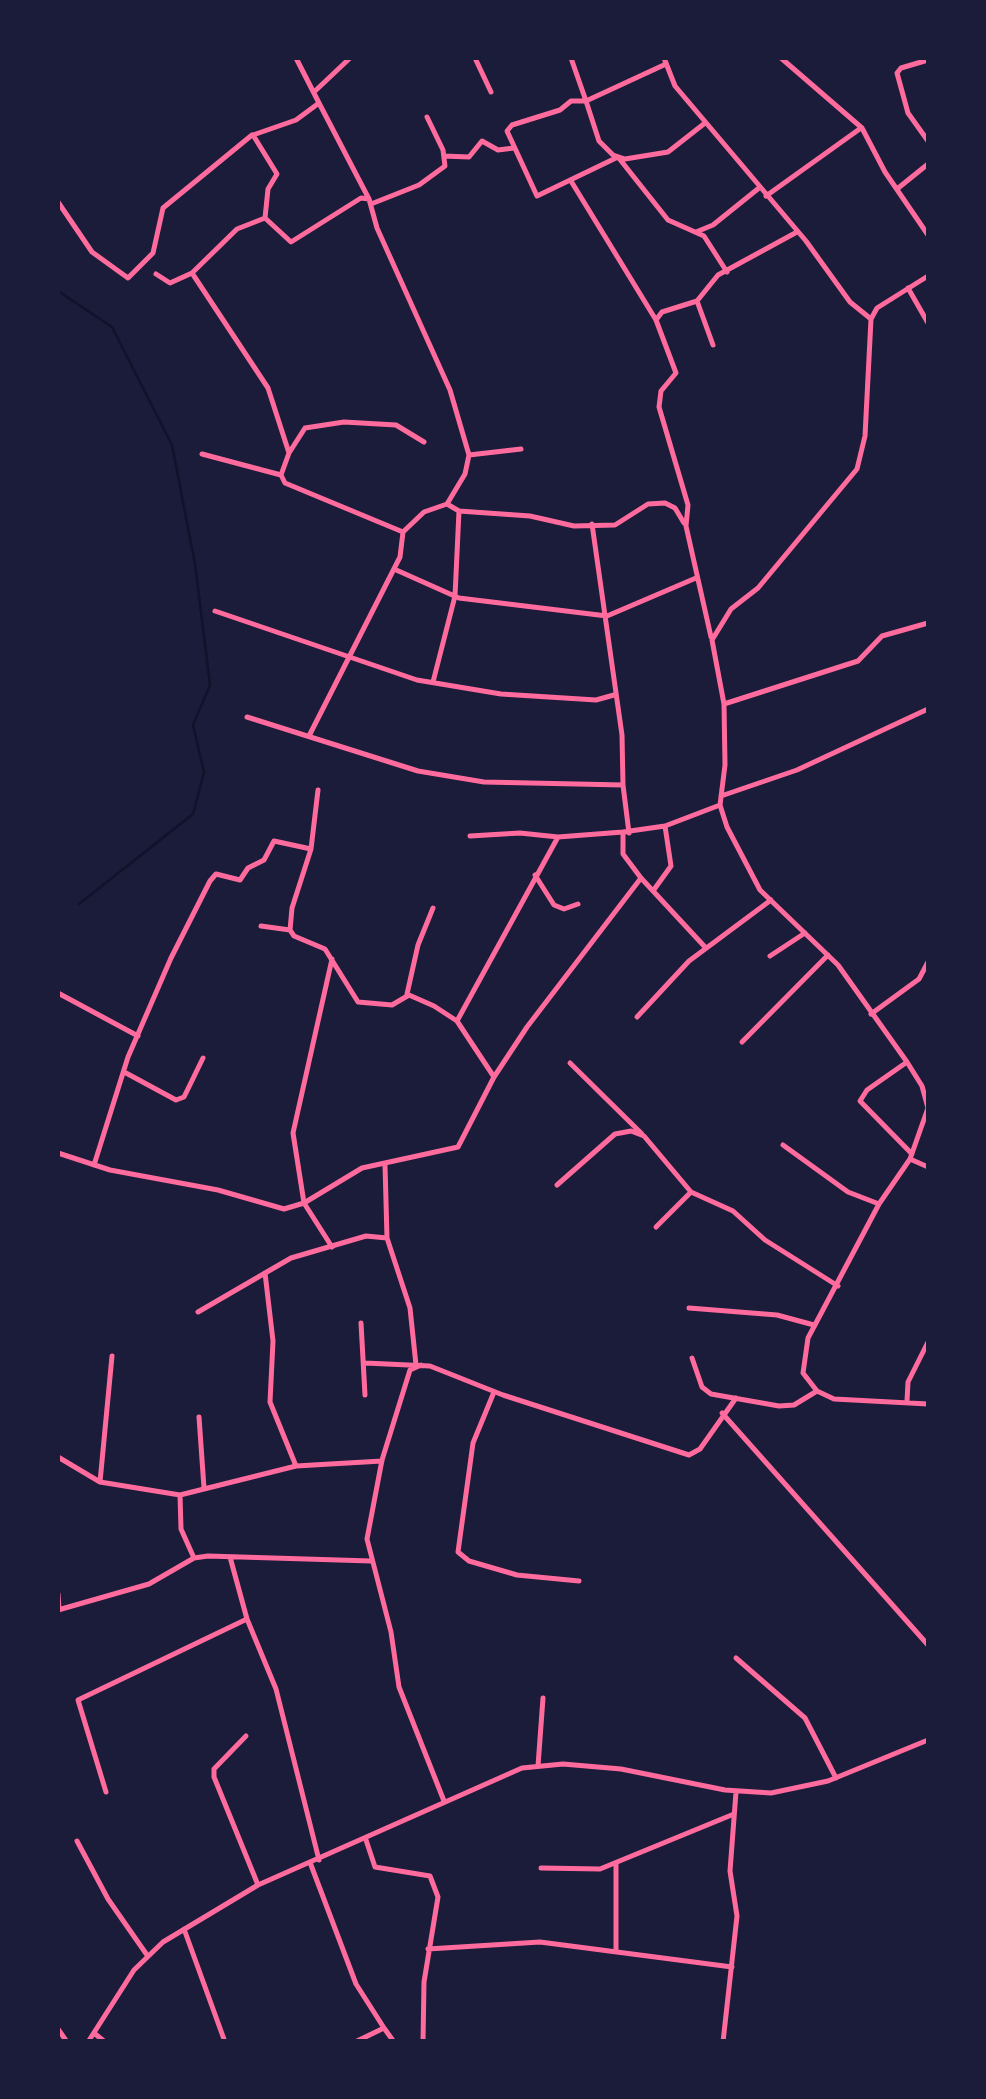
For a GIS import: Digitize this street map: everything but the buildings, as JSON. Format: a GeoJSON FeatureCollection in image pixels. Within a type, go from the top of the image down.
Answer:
{"type":"FeatureCollection","features":[{"type":"Feature","properties":{"kind":"street"},"geometry":{"type":"LineString","coordinates":[[296,58],[370,202],[450,390],[470,455],[465,474],[447,504],[424,512],[403,532],[394,568],[310,734]]}},
{"type":"Feature","properties":{"kind":"street"},"geometry":{"type":"LineString","coordinates":[[314,92],[350,58]]}},
{"type":"Feature","properties":{"kind":"street"},"geometry":{"type":"LineString","coordinates":[[475,58],[491,92]]}},
{"type":"Feature","properties":{"kind":"street"},"geometry":{"type":"LineString","coordinates":[[571,58],[598,141],[618,157],[668,220],[696,232],[714,249],[727,272]]}},
{"type":"Feature","properties":{"kind":"street"},"geometry":{"type":"LineString","coordinates":[[781,58],[862,128],[928,235]]}},
{"type":"Feature","properties":{"kind":"street"},"geometry":{"type":"LineString","coordinates":[[928,60],[897,73],[908,113],[928,141]]}},
{"type":"Feature","properties":{"kind":"street"},"geometry":{"type":"LineString","coordinates":[[706,122],[668,152],[618,157],[537,196],[508,127],[571,102],[586,101],[666,61],[675,86],[706,122],[796,232],[850,302],[871,319]]}},
{"type":"Feature","properties":{"kind":"street"},"geometry":{"type":"LineString","coordinates":[[58,202],[92,252],[128,278],[154,253],[162,208],[253,134],[296,120],[320,103]]}},
{"type":"Feature","properties":{"kind":"street"},"geometry":{"type":"LineString","coordinates":[[265,218],[291,242],[362,198],[370,202],[418,184],[444,166],[444,156],[427,117]]}},
{"type":"Feature","properties":{"kind":"street"},"geometry":{"type":"LineString","coordinates":[[766,196],[862,128]]}},
{"type":"Feature","properties":{"kind":"street"},"geometry":{"type":"LineString","coordinates":[[253,134],[277,174],[268,189],[265,218]]}},
{"type":"Feature","properties":{"kind":"street"},"geometry":{"type":"LineString","coordinates":[[444,156],[459,160],[469,157],[482,141],[498,150],[514,148]]}},
{"type":"Feature","properties":{"kind":"street"},"geometry":{"type":"LineString","coordinates":[[897,189],[928,164]]}},
{"type":"Feature","properties":{"kind":"street"},"geometry":{"type":"LineString","coordinates":[[571,182],[656,320],[676,373],[658,398],[688,505],[686,526],[724,704],[720,804],[746,868],[771,900],[829,954],[925,1084],[928,1108],[911,1156],[879,1204],[815,1325],[802,1362],[806,1380],[817,1391],[851,1402],[928,1404]]}},
{"type":"Feature","properties":{"kind":"street"},"geometry":{"type":"LineString","coordinates":[[696,232],[712,226],[759,188]]}},
{"type":"Feature","properties":{"kind":"street"},"geometry":{"type":"LineString","coordinates":[[156,274],[170,283],[192,272],[237,228],[265,218]]}},
{"type":"Feature","properties":{"kind":"street"},"geometry":{"type":"LineString","coordinates":[[656,320],[662,312],[696,301],[707,286],[727,272],[796,232]]}},
{"type":"Feature","properties":{"kind":"street"},"geometry":{"type":"LineString","coordinates":[[192,272],[259,368],[290,453]]}},
{"type":"Feature","properties":{"kind":"street"},"geometry":{"type":"LineString","coordinates":[[712,640],[731,609],[758,588],[858,469],[864,436],[871,319],[878,308],[928,276]]}},
{"type":"Feature","properties":{"kind":"street"},"geometry":{"type":"LineString","coordinates":[[908,288],[928,323]]}},
{"type":"Feature","properties":{"kind":"street"},"geometry":{"type":"LineString","coordinates":[[696,301],[713,345]]}},
{"type":"Feature","properties":{"kind":"street"},"geometry":{"type":"LineString","coordinates":[[281,475],[304,428],[344,422],[396,425],[424,442]]}},
{"type":"Feature","properties":{"kind":"street"},"geometry":{"type":"LineString","coordinates":[[470,455],[521,450]]}},
{"type":"Feature","properties":{"kind":"street"},"geometry":{"type":"LineString","coordinates":[[202,454],[281,475],[294,488],[403,532]]}},
{"type":"Feature","properties":{"kind":"street"},"geometry":{"type":"LineString","coordinates":[[447,504],[459,511],[615,524],[648,504],[665,502],[675,508],[686,526]]}},
{"type":"Feature","properties":{"kind":"street"},"geometry":{"type":"LineString","coordinates":[[432,682],[454,596],[459,511]]}},
{"type":"Feature","properties":{"kind":"street"},"geometry":{"type":"LineString","coordinates":[[592,524],[622,735],[626,832],[623,854],[705,947]]}},
{"type":"Feature","properties":{"kind":"street"},"geometry":{"type":"LineString","coordinates":[[394,568],[454,596],[607,616],[696,578]]}},
{"type":"Feature","properties":{"kind":"street"},"geometry":{"type":"LineString","coordinates":[[214,611],[432,682],[501,694],[596,700],[614,695]]}},
{"type":"Feature","properties":{"kind":"street"},"geometry":{"type":"LineString","coordinates":[[724,704],[858,661],[882,636],[928,623]]}},
{"type":"Feature","properties":{"kind":"street"},"geometry":{"type":"LineString","coordinates":[[721,796],[810,765],[928,708]]}},
{"type":"Feature","properties":{"kind":"street"},"geometry":{"type":"LineString","coordinates":[[247,717],[404,767],[484,782],[623,785]]}},
{"type":"Feature","properties":{"kind":"street"},"geometry":{"type":"LineString","coordinates":[[290,930],[292,908],[311,848],[318,790]]}},
{"type":"Feature","properties":{"kind":"street"},"geometry":{"type":"LineString","coordinates":[[470,836],[520,833],[558,837],[626,832],[665,826],[720,804]]}},
{"type":"Feature","properties":{"kind":"street"},"geometry":{"type":"LineString","coordinates":[[653,890],[671,866],[665,826]]}},
{"type":"Feature","properties":{"kind":"street"},"geometry":{"type":"LineString","coordinates":[[457,1021],[558,837]]}},
{"type":"Feature","properties":{"kind":"street"},"geometry":{"type":"LineString","coordinates":[[94,1164],[138,1036],[171,958],[216,874],[240,880],[248,868],[264,860],[274,841],[311,848]]}},
{"type":"Feature","properties":{"kind":"street"},"geometry":{"type":"LineString","coordinates":[[535,875],[554,905],[564,909],[578,904]]}},
{"type":"Feature","properties":{"kind":"street"},"geometry":{"type":"LineString","coordinates":[[58,1154],[284,1208],[304,1203],[343,1177],[458,1147],[494,1077],[641,878]]}},
{"type":"Feature","properties":{"kind":"street"},"geometry":{"type":"LineString","coordinates":[[637,1017],[705,947],[771,900]]}},
{"type":"Feature","properties":{"kind":"street"},"geometry":{"type":"LineString","coordinates":[[406,997],[418,945],[433,908]]}},
{"type":"Feature","properties":{"kind":"street"},"geometry":{"type":"LineString","coordinates":[[262,926],[290,930],[332,958],[358,1002],[392,1004],[406,997],[434,1006],[457,1021],[494,1077]]}},
{"type":"Feature","properties":{"kind":"street"},"geometry":{"type":"LineString","coordinates":[[770,956],[806,932]]}},
{"type":"Feature","properties":{"kind":"street"},"geometry":{"type":"LineString","coordinates":[[742,1042],[829,954]]}},
{"type":"Feature","properties":{"kind":"street"},"geometry":{"type":"LineString","coordinates":[[332,958],[293,1133],[304,1203],[332,1247]]}},
{"type":"Feature","properties":{"kind":"street"},"geometry":{"type":"LineString","coordinates":[[871,1014],[919,979],[928,963]]}},
{"type":"Feature","properties":{"kind":"street"},"geometry":{"type":"LineString","coordinates":[[58,993],[138,1036]]}},
{"type":"Feature","properties":{"kind":"street"},"geometry":{"type":"LineString","coordinates":[[126,1073],[176,1100],[184,1097],[203,1058]]}},
{"type":"Feature","properties":{"kind":"street"},"geometry":{"type":"LineString","coordinates":[[570,1062],[644,1136],[692,1192],[733,1211],[765,1240],[838,1286]]}},
{"type":"Feature","properties":{"kind":"street"},"geometry":{"type":"LineString","coordinates":[[907,1062],[867,1090],[860,1100],[911,1156],[928,1167]]}},
{"type":"Feature","properties":{"kind":"street"},"geometry":{"type":"LineString","coordinates":[[557,1185],[615,1134],[631,1130],[644,1136]]}},
{"type":"Feature","properties":{"kind":"street"},"geometry":{"type":"LineString","coordinates":[[783,1144],[848,1192],[879,1204]]}},
{"type":"Feature","properties":{"kind":"street"},"geometry":{"type":"LineString","coordinates":[[384,1166],[387,1238],[410,1308],[416,1366],[382,1461],[367,1526],[371,1561],[391,1632],[398,1686],[444,1801]]}},
{"type":"Feature","properties":{"kind":"street"},"geometry":{"type":"LineString","coordinates":[[656,1227],[692,1192]]}},
{"type":"Feature","properties":{"kind":"street"},"geometry":{"type":"LineString","coordinates":[[198,1312],[292,1258],[366,1236],[387,1238]]}},
{"type":"Feature","properties":{"kind":"street"},"geometry":{"type":"LineString","coordinates":[[265,1273],[273,1342],[270,1402],[296,1466]]}},
{"type":"Feature","properties":{"kind":"street"},"geometry":{"type":"LineString","coordinates":[[689,1308],[777,1315],[815,1325]]}},
{"type":"Feature","properties":{"kind":"street"},"geometry":{"type":"LineString","coordinates":[[361,1323],[365,1395]]}},
{"type":"Feature","properties":{"kind":"street"},"geometry":{"type":"LineString","coordinates":[[908,1401],[908,1382],[928,1342]]}},
{"type":"Feature","properties":{"kind":"street"},"geometry":{"type":"LineString","coordinates":[[100,1482],[112,1356]]}},
{"type":"Feature","properties":{"kind":"street"},"geometry":{"type":"LineString","coordinates":[[692,1358],[702,1386],[711,1394],[779,1406],[794,1404],[817,1391]]}},
{"type":"Feature","properties":{"kind":"street"},"geometry":{"type":"LineString","coordinates":[[365,1362],[416,1366],[689,1455],[700,1450],[736,1398]]}},
{"type":"Feature","properties":{"kind":"street"},"geometry":{"type":"LineString","coordinates":[[494,1392],[474,1443],[458,1552],[469,1561],[517,1576],[579,1581]]}},
{"type":"Feature","properties":{"kind":"street"},"geometry":{"type":"LineString","coordinates":[[722,1414],[928,1645]]}},
{"type":"Feature","properties":{"kind":"street"},"geometry":{"type":"LineString","coordinates":[[199,1417],[204,1488]]}},
{"type":"Feature","properties":{"kind":"street"},"geometry":{"type":"LineString","coordinates":[[58,1457],[100,1482],[180,1495],[296,1466],[382,1461]]}},
{"type":"Feature","properties":{"kind":"street"},"geometry":{"type":"LineString","coordinates":[[180,1495],[181,1529],[194,1558]]}},
{"type":"Feature","properties":{"kind":"street"},"geometry":{"type":"LineString","coordinates":[[230,1557],[247,1619],[276,1689],[319,1860]]}},
{"type":"Feature","properties":{"kind":"street"},"geometry":{"type":"LineString","coordinates":[[58,1594],[58,1610],[150,1584],[194,1558],[371,1561]]}},
{"type":"Feature","properties":{"kind":"street"},"geometry":{"type":"LineString","coordinates":[[106,1792],[78,1700],[247,1619]]}},
{"type":"Feature","properties":{"kind":"street"},"geometry":{"type":"LineString","coordinates":[[736,1658],[805,1718],[836,1778]]}},
{"type":"Feature","properties":{"kind":"street"},"geometry":{"type":"LineString","coordinates":[[538,1766],[543,1698]]}},
{"type":"Feature","properties":{"kind":"street"},"geometry":{"type":"LineString","coordinates":[[246,1736],[214,1769],[214,1777],[258,1884]]}},
{"type":"Feature","properties":{"kind":"street"},"geometry":{"type":"LineString","coordinates":[[88,2042],[147,1955],[184,1929],[258,1884],[366,1840],[522,1768],[621,1769],[770,1794],[836,1778],[928,1740]]}},
{"type":"Feature","properties":{"kind":"street"},"geometry":{"type":"LineString","coordinates":[[723,2042],[737,1916],[730,1887],[736,1791]]}},
{"type":"Feature","properties":{"kind":"street"},"geometry":{"type":"LineString","coordinates":[[540,1868],[600,1870],[734,1814]]}},
{"type":"Feature","properties":{"kind":"street"},"geometry":{"type":"LineString","coordinates":[[366,1840],[374,1867],[430,1876],[438,1897],[428,1949],[423,2042]]}},
{"type":"Feature","properties":{"kind":"street"},"geometry":{"type":"LineString","coordinates":[[77,1841],[108,1899],[147,1955]]}},
{"type":"Feature","properties":{"kind":"street"},"geometry":{"type":"LineString","coordinates":[[310,1864],[356,1984],[394,2042]]}},
{"type":"Feature","properties":{"kind":"street"},"geometry":{"type":"LineString","coordinates":[[616,1864],[616,1952]]}},
{"type":"Feature","properties":{"kind":"street"},"geometry":{"type":"LineString","coordinates":[[184,1929],[224,2042]]}},
{"type":"Feature","properties":{"kind":"street"},"geometry":{"type":"LineString","coordinates":[[428,1949],[540,1942],[732,1968]]}},
{"type":"Feature","properties":{"kind":"street"},"geometry":{"type":"LineString","coordinates":[[355,2042],[384,2028]]}},
{"type":"Feature","properties":{"kind":"street"},"geometry":{"type":"LineString","coordinates":[[58,2029],[67,2042]]}},
{"type":"Feature","properties":{"kind":"street"},"geometry":{"type":"LineString","coordinates":[[94,2033],[104,2042]]}},
{"type":"Feature","properties":{"kind":"waterway"},"geometry":{"type":"LineString","coordinates":[[58,291],[112,327],[172,445],[195,564],[210,685],[193,725],[204,772],[193,814],[79,904]]}}]}
